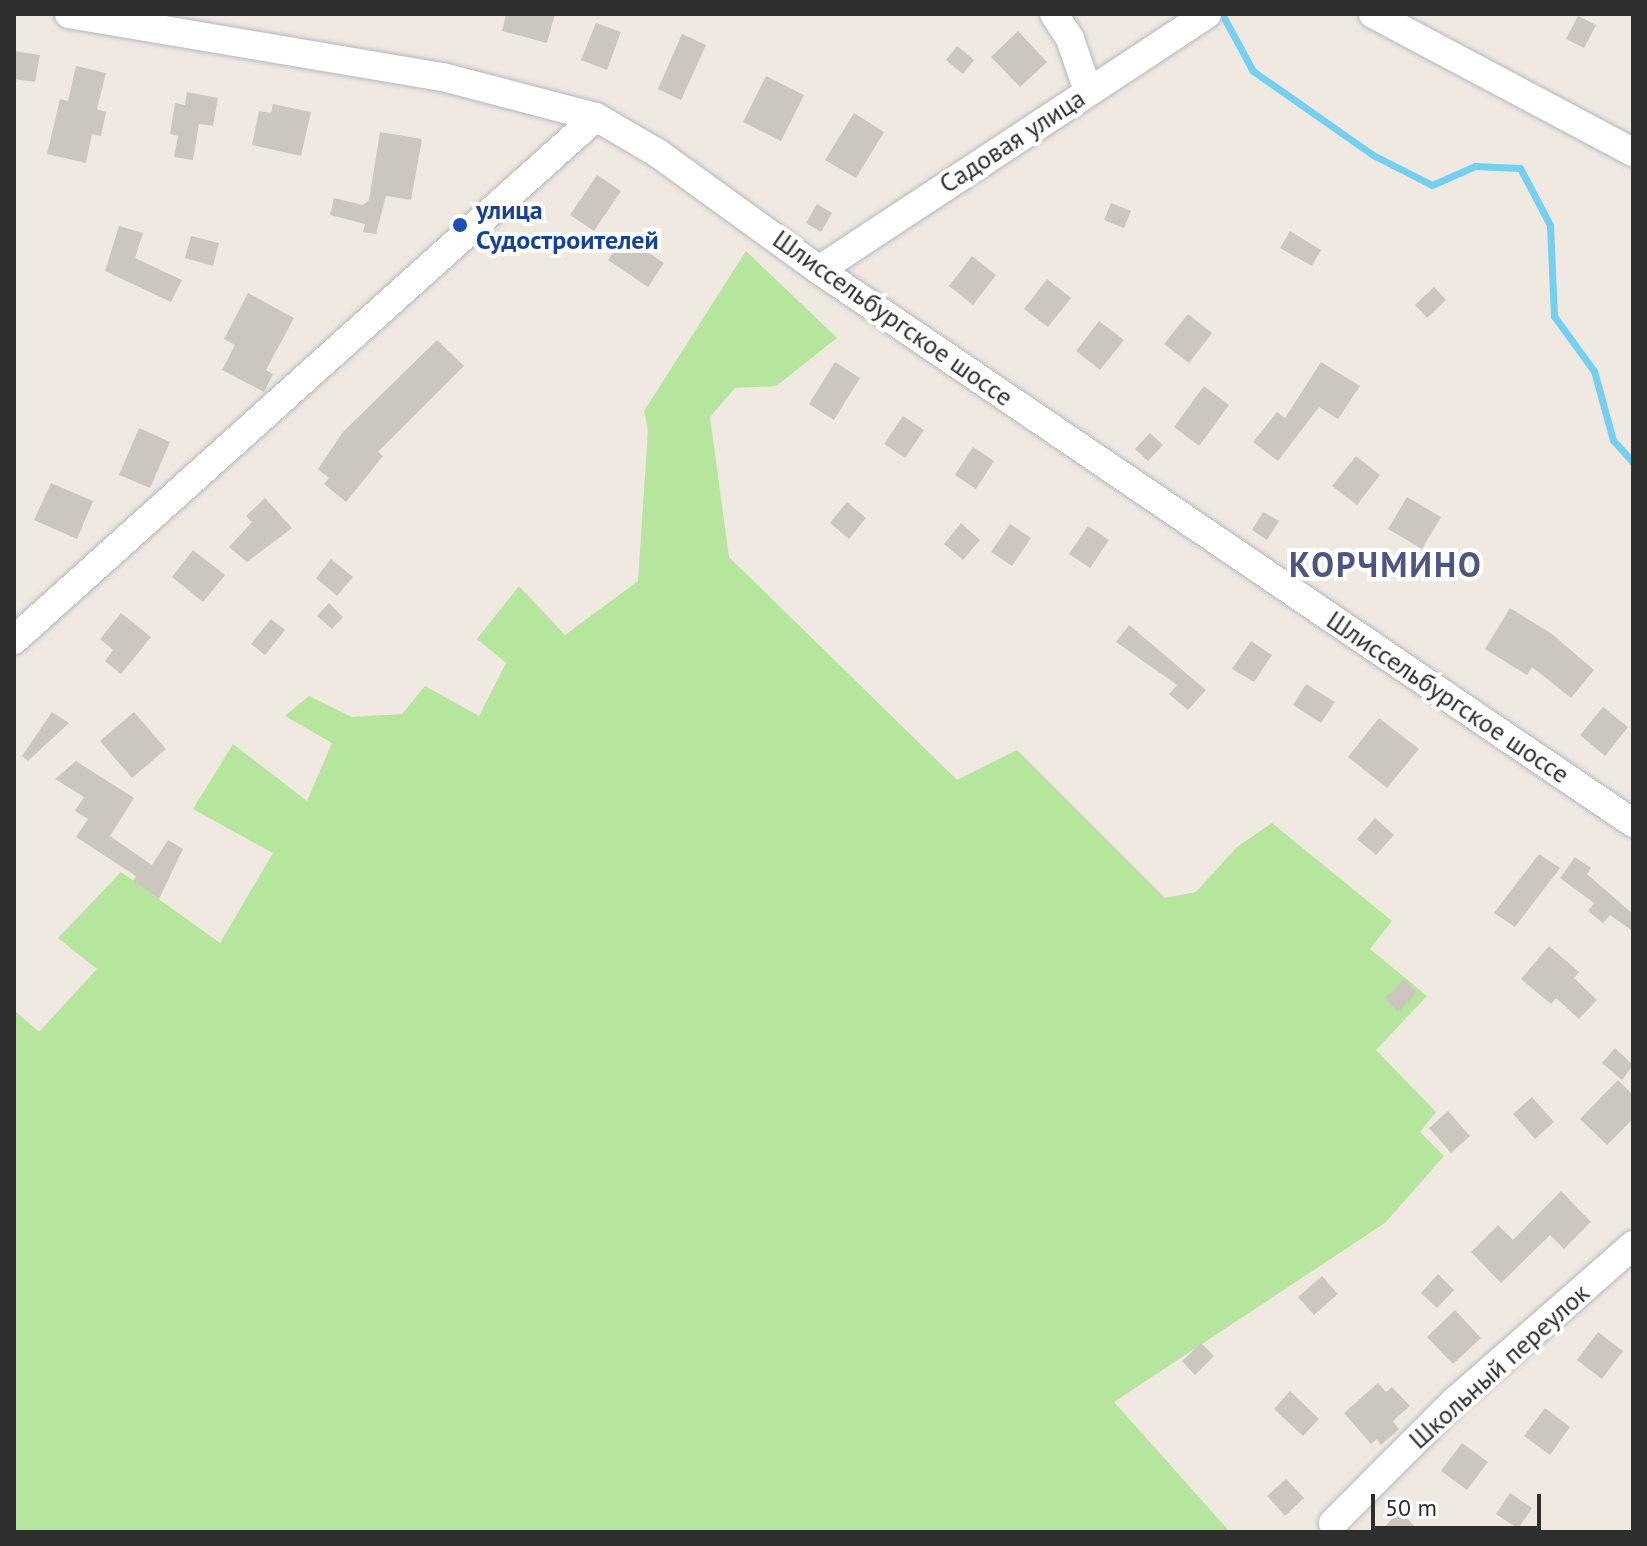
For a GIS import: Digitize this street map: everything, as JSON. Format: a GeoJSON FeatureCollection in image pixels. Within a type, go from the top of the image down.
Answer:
{"type":"FeatureCollection","features":[{"type":"Feature","properties":{"kind":"street","name":"Шлиссельбургское шоссе"},"geometry":{"type":"LineString","coordinates":[[69,14],[443,77],[596,117],[723,198],[819,270],[1633,823]]}},
{"type":"Feature","properties":{"kind":"street"},"geometry":{"type":"LineString","coordinates":[[1054,14],[1070,39],[1088,91]]}},
{"type":"Feature","properties":{"kind":"street"},"geometry":{"type":"LineString","coordinates":[[1373,14],[1633,152]]}},
{"type":"Feature","properties":{"kind":"street","name":"Садовая улица"},"geometry":{"type":"LineString","coordinates":[[819,270],[1204,16]]}},
{"type":"Feature","properties":{"kind":"street"},"geometry":{"type":"LineString","coordinates":[[14,640],[596,117]]}},
{"type":"Feature","properties":{"kind":"street","name":"Школьный переулок"},"geometry":{"type":"LineString","coordinates":[[1333,1523],[1455,1401],[1633,1245]]}},
{"type":"Feature","properties":{"kind":"green space"},"geometry":{"type":"Polygon","coordinates":[[[746,251],[837,338],[776,386],[735,388],[710,417],[729,557],[957,780],[1017,750],[1165,898],[1196,892],[1237,847],[1272,823],[1392,921],[1370,949],[1427,996],[1376,1050],[1436,1112],[1420,1132],[1444,1156],[1385,1223],[1114,1402],[1230,1532],[14,1532],[14,1010],[39,1032],[97,969],[58,938],[121,872],[220,943],[273,853],[193,809],[233,744],[307,801],[332,743],[285,716],[309,696],[352,717],[402,714],[425,686],[479,716],[506,663],[477,639],[519,586],[565,635],[638,581],[648,430],[644,411],[746,251]]]}},
{"type":"Feature","properties":{"kind":"building"},"geometry":{"type":"Polygon","coordinates":[[[506,14],[555,14],[547,43],[502,31],[506,14]]]}},
{"type":"Feature","properties":{"kind":"building"},"geometry":{"type":"Polygon","coordinates":[[[1578,16],[1596,25],[1584,48],[1566,39],[1578,16]]]}},
{"type":"Feature","properties":{"kind":"building"},"geometry":{"type":"Polygon","coordinates":[[[596,23],[621,32],[607,70],[581,60],[596,23]]]}},
{"type":"Feature","properties":{"kind":"building"},"geometry":{"type":"Polygon","coordinates":[[[1018,31],[1047,62],[1020,87],[991,57],[1018,31]]]}},
{"type":"Feature","properties":{"kind":"building"},"geometry":{"type":"Polygon","coordinates":[[[682,34],[706,45],[681,100],[658,89],[682,34]]]}},
{"type":"Feature","properties":{"kind":"building"},"geometry":{"type":"Polygon","coordinates":[[[957,46],[974,60],[963,74],[946,60],[957,46]]]}},
{"type":"Feature","properties":{"kind":"building"},"geometry":{"type":"Polygon","coordinates":[[[14,51],[40,55],[35,82],[14,79],[14,51]]]}},
{"type":"Feature","properties":{"kind":"building"},"geometry":{"type":"Polygon","coordinates":[[[76,66],[106,73],[97,109],[106,112],[101,136],[92,134],[86,163],[47,154],[60,99],[68,101],[76,66]]]}},
{"type":"Feature","properties":{"kind":"building"},"geometry":{"type":"Polygon","coordinates":[[[766,76],[804,95],[781,141],[743,122],[766,76]]]}},
{"type":"Feature","properties":{"kind":"building"},"geometry":{"type":"Polygon","coordinates":[[[187,92],[218,98],[213,126],[199,124],[193,160],[174,157],[178,136],[170,134],[175,103],[185,105],[187,92]]]}},
{"type":"Feature","properties":{"kind":"building"},"geometry":{"type":"Polygon","coordinates":[[[273,104],[311,112],[301,156],[252,145],[259,111],[271,113],[273,104]]]}},
{"type":"Feature","properties":{"kind":"building"},"geometry":{"type":"Polygon","coordinates":[[[854,113],[884,132],[856,178],[825,160],[854,113]]]}},
{"type":"Feature","properties":{"kind":"building"},"geometry":{"type":"Polygon","coordinates":[[[380,132],[422,139],[411,200],[386,196],[376,234],[363,232],[365,224],[330,215],[334,198],[363,205],[369,200],[380,132]]]}},
{"type":"Feature","properties":{"kind":"building"},"geometry":{"type":"Polygon","coordinates":[[[597,175],[621,191],[594,231],[570,215],[597,175]]]}},
{"type":"Feature","properties":{"kind":"building"},"geometry":{"type":"Polygon","coordinates":[[[1111,203],[1131,211],[1124,228],[1104,220],[1111,203]]]}},
{"type":"Feature","properties":{"kind":"building"},"geometry":{"type":"Polygon","coordinates":[[[817,204],[832,213],[821,232],[806,223],[817,204]]]}},
{"type":"Feature","properties":{"kind":"building"},"geometry":{"type":"Polygon","coordinates":[[[119,226],[143,233],[135,258],[182,280],[171,302],[105,271],[119,226]]]}},
{"type":"Feature","properties":{"kind":"building"},"geometry":{"type":"Polygon","coordinates":[[[1290,231],[1321,250],[1312,266],[1280,248],[1290,231]]]}},
{"type":"Feature","properties":{"kind":"building"},"geometry":{"type":"Polygon","coordinates":[[[191,236],[219,243],[213,266],[185,258],[191,236]]]}},
{"type":"Feature","properties":{"kind":"building"},"geometry":{"type":"Polygon","coordinates":[[[624,236],[664,263],[648,287],[608,260],[624,236]]]}},
{"type":"Feature","properties":{"kind":"building"},"geometry":{"type":"Polygon","coordinates":[[[972,256],[996,275],[973,305],[949,286],[972,256]]]}},
{"type":"Feature","properties":{"kind":"building"},"geometry":{"type":"Polygon","coordinates":[[[1047,279],[1071,298],[1048,327],[1024,309],[1047,279]]]}},
{"type":"Feature","properties":{"kind":"building"},"geometry":{"type":"Polygon","coordinates":[[[1434,287],[1446,300],[1427,318],[1415,305],[1434,287]]]}},
{"type":"Feature","properties":{"kind":"building"},"geometry":{"type":"Polygon","coordinates":[[[248,293],[294,318],[266,370],[273,374],[264,392],[222,370],[235,345],[224,339],[248,293]]]}},
{"type":"Feature","properties":{"kind":"building"},"geometry":{"type":"Polygon","coordinates":[[[1188,314],[1212,333],[1189,363],[1164,344],[1188,314]]]}},
{"type":"Feature","properties":{"kind":"building"},"geometry":{"type":"Polygon","coordinates":[[[1099,321],[1124,340],[1100,370],[1076,351],[1099,321]]]}},
{"type":"Feature","properties":{"kind":"building"},"geometry":{"type":"Polygon","coordinates":[[[437,340],[464,366],[378,452],[383,456],[346,502],[324,484],[329,478],[318,469],[343,432],[437,340]]]}},
{"type":"Feature","properties":{"kind":"building"},"geometry":{"type":"Polygon","coordinates":[[[835,362],[860,378],[834,420],[809,404],[835,362]]]}},
{"type":"Feature","properties":{"kind":"building"},"geometry":{"type":"Polygon","coordinates":[[[1321,362],[1360,386],[1338,419],[1319,407],[1278,461],[1253,442],[1277,412],[1285,418],[1321,362]]]}},
{"type":"Feature","properties":{"kind":"building"},"geometry":{"type":"Polygon","coordinates":[[[1204,386],[1229,405],[1199,446],[1174,427],[1204,386]]]}},
{"type":"Feature","properties":{"kind":"building"},"geometry":{"type":"Polygon","coordinates":[[[903,416],[924,430],[905,458],[884,444],[903,416]]]}},
{"type":"Feature","properties":{"kind":"building"},"geometry":{"type":"Polygon","coordinates":[[[139,428],[170,442],[150,488],[119,475],[139,428]]]}},
{"type":"Feature","properties":{"kind":"building"},"geometry":{"type":"Polygon","coordinates":[[[1150,433],[1163,445],[1148,461],[1135,449],[1150,433]]]}},
{"type":"Feature","properties":{"kind":"building"},"geometry":{"type":"Polygon","coordinates":[[[973,447],[994,461],[976,489],[955,475],[973,447]]]}},
{"type":"Feature","properties":{"kind":"building"},"geometry":{"type":"Polygon","coordinates":[[[1356,456],[1380,475],[1357,505],[1332,486],[1356,456]]]}},
{"type":"Feature","properties":{"kind":"building"},"geometry":{"type":"Polygon","coordinates":[[[51,483],[93,501],[77,539],[34,520],[51,483]]]}},
{"type":"Feature","properties":{"kind":"building"},"geometry":{"type":"Polygon","coordinates":[[[1407,497],[1441,517],[1422,549],[1388,529],[1407,497]]]}},
{"type":"Feature","properties":{"kind":"building"},"geometry":{"type":"Polygon","coordinates":[[[265,498],[292,528],[247,562],[229,547],[252,522],[246,516],[265,498]]]}},
{"type":"Feature","properties":{"kind":"building"},"geometry":{"type":"Polygon","coordinates":[[[847,502],[866,518],[849,539],[830,523],[847,502]]]}},
{"type":"Feature","properties":{"kind":"building"},"geometry":{"type":"Polygon","coordinates":[[[1263,512],[1279,521],[1267,540],[1252,530],[1263,512]]]}},
{"type":"Feature","properties":{"kind":"building"},"geometry":{"type":"Polygon","coordinates":[[[961,523],[980,540],[963,560],[944,544],[961,523]]]}},
{"type":"Feature","properties":{"kind":"building"},"geometry":{"type":"Polygon","coordinates":[[[1010,524],[1031,538],[1012,566],[991,552],[1010,524]]]}},
{"type":"Feature","properties":{"kind":"building"},"geometry":{"type":"Polygon","coordinates":[[[1088,526],[1109,540],[1090,568],[1069,554],[1088,526]]]}},
{"type":"Feature","properties":{"kind":"building"},"geometry":{"type":"Polygon","coordinates":[[[193,550],[225,575],[203,602],[172,577],[193,550]]]}},
{"type":"Feature","properties":{"kind":"building"},"geometry":{"type":"Polygon","coordinates":[[[331,559],[353,577],[337,596],[316,578],[331,559]]]}},
{"type":"Feature","properties":{"kind":"building"},"geometry":{"type":"Polygon","coordinates":[[[329,603],[343,617],[332,629],[317,616],[329,603]]]}},
{"type":"Feature","properties":{"kind":"building"},"geometry":{"type":"Polygon","coordinates":[[[1510,608],[1552,634],[1594,670],[1571,698],[1532,667],[1527,675],[1485,649],[1510,608]]]}},
{"type":"Feature","properties":{"kind":"building"},"geometry":{"type":"Polygon","coordinates":[[[121,613],[151,637],[121,674],[105,661],[113,650],[100,639],[121,613]]]}},
{"type":"Feature","properties":{"kind":"building"},"geometry":{"type":"Polygon","coordinates":[[[271,619],[285,630],[265,655],[251,644],[271,619]]]}},
{"type":"Feature","properties":{"kind":"building"},"geometry":{"type":"Polygon","coordinates":[[[1129,625],[1206,690],[1188,710],[1169,694],[1177,685],[1116,642],[1129,625]]]}},
{"type":"Feature","properties":{"kind":"building"},"geometry":{"type":"Polygon","coordinates":[[[1251,641],[1272,655],[1254,682],[1232,669],[1251,641]]]}},
{"type":"Feature","properties":{"kind":"building"},"geometry":{"type":"Polygon","coordinates":[[[1306,684],[1335,702],[1321,723],[1293,705],[1306,684]]]}},
{"type":"Feature","properties":{"kind":"building"},"geometry":{"type":"Polygon","coordinates":[[[1603,707],[1628,727],[1605,756],[1580,735],[1603,707]]]}},
{"type":"Feature","properties":{"kind":"building"},"geometry":{"type":"Polygon","coordinates":[[[52,712],[69,723],[28,761],[22,756],[52,712]]]}},
{"type":"Feature","properties":{"kind":"building"},"geometry":{"type":"Polygon","coordinates":[[[134,712],[166,749],[132,778],[100,741],[134,712]]]}},
{"type":"Feature","properties":{"kind":"building"},"geometry":{"type":"Polygon","coordinates":[[[1379,718],[1419,749],[1387,788],[1348,757],[1379,718]]]}},
{"type":"Feature","properties":{"kind":"building"},"geometry":{"type":"Polygon","coordinates":[[[76,761],[134,798],[110,836],[152,865],[168,840],[183,849],[159,899],[133,881],[136,876],[76,837],[88,819],[75,811],[84,797],[55,779],[76,761]]]}},
{"type":"Feature","properties":{"kind":"building"},"geometry":{"type":"Polygon","coordinates":[[[1375,818],[1394,835],[1376,855],[1357,839],[1375,818]]]}},
{"type":"Feature","properties":{"kind":"building"},"geometry":{"type":"Polygon","coordinates":[[[1539,854],[1560,868],[1515,927],[1494,913],[1539,854]]]}},
{"type":"Feature","properties":{"kind":"building"},"geometry":{"type":"Polygon","coordinates":[[[1575,857],[1591,868],[1587,874],[1633,914],[1631,930],[1610,915],[1603,923],[1588,911],[1594,903],[1560,878],[1575,857]]]}},
{"type":"Feature","properties":{"kind":"building"},"geometry":{"type":"Polygon","coordinates":[[[1549,946],[1579,972],[1574,978],[1597,1000],[1579,1019],[1556,998],[1551,1004],[1521,979],[1549,946]]]}},
{"type":"Feature","properties":{"kind":"building"},"geometry":{"type":"Polygon","coordinates":[[[1404,979],[1417,993],[1398,1012],[1385,998],[1404,979]]]}},
{"type":"Feature","properties":{"kind":"building"},"geometry":{"type":"Polygon","coordinates":[[[1615,1048],[1633,1065],[1622,1080],[1602,1063],[1615,1048]]]}},
{"type":"Feature","properties":{"kind":"building"},"geometry":{"type":"Polygon","coordinates":[[[1618,1080],[1633,1095],[1633,1119],[1607,1145],[1580,1119],[1618,1080]]]}},
{"type":"Feature","properties":{"kind":"building"},"geometry":{"type":"Polygon","coordinates":[[[1532,1097],[1554,1122],[1535,1139],[1513,1114],[1532,1097]]]}},
{"type":"Feature","properties":{"kind":"building"},"geometry":{"type":"Polygon","coordinates":[[[1448,1111],[1470,1136],[1451,1153],[1429,1128],[1448,1111]]]}},
{"type":"Feature","properties":{"kind":"building"},"geometry":{"type":"Polygon","coordinates":[[[1561,1191],[1591,1222],[1564,1249],[1550,1235],[1501,1283],[1471,1252],[1498,1225],[1513,1240],[1561,1191]]]}},
{"type":"Feature","properties":{"kind":"building"},"geometry":{"type":"Polygon","coordinates":[[[1438,1274],[1454,1290],[1437,1308],[1421,1293],[1438,1274]]]}},
{"type":"Feature","properties":{"kind":"building"},"geometry":{"type":"Polygon","coordinates":[[[1322,1276],[1338,1294],[1314,1315],[1298,1297],[1322,1276]]]}},
{"type":"Feature","properties":{"kind":"building"},"geometry":{"type":"Polygon","coordinates":[[[1455,1310],[1481,1338],[1453,1364],[1427,1337],[1455,1310]]]}},
{"type":"Feature","properties":{"kind":"building"},"geometry":{"type":"Polygon","coordinates":[[[1598,1332],[1623,1351],[1602,1379],[1577,1360],[1598,1332]]]}},
{"type":"Feature","properties":{"kind":"building"},"geometry":{"type":"Polygon","coordinates":[[[1201,1343],[1214,1356],[1195,1375],[1182,1361],[1201,1343]]]}},
{"type":"Feature","properties":{"kind":"building"},"geometry":{"type":"Polygon","coordinates":[[[1378,1383],[1386,1392],[1392,1387],[1410,1406],[1393,1421],[1399,1429],[1381,1445],[1377,1439],[1371,1444],[1344,1413],[1378,1383]]]}},
{"type":"Feature","properties":{"kind":"building"},"geometry":{"type":"Polygon","coordinates":[[[1290,1391],[1319,1419],[1303,1436],[1274,1409],[1290,1391]]]}},
{"type":"Feature","properties":{"kind":"building"},"geometry":{"type":"Polygon","coordinates":[[[1545,1408],[1570,1427],[1550,1455],[1524,1436],[1545,1408]]]}},
{"type":"Feature","properties":{"kind":"building"},"geometry":{"type":"Polygon","coordinates":[[[1462,1443],[1488,1462],[1467,1490],[1441,1471],[1462,1443]]]}},
{"type":"Feature","properties":{"kind":"building"},"geometry":{"type":"Polygon","coordinates":[[[1286,1479],[1304,1498],[1285,1516],[1267,1496],[1286,1479]]]}},
{"type":"Feature","properties":{"kind":"building"},"geometry":{"type":"Polygon","coordinates":[[[1510,1493],[1532,1508],[1518,1529],[1496,1514],[1510,1493]]]}},
{"type":"Feature","properties":{"kind":"building"},"geometry":{"type":"Polygon","coordinates":[[[1399,1511],[1421,1532],[1380,1532],[1399,1511]]]}},
{"type":"Feature","properties":{"kind":"waterway"},"geometry":{"type":"LineString","coordinates":[[1222,14],[1253,71],[1373,155],[1432,185],[1475,166],[1520,168],[1550,225],[1554,316],[1594,371],[1613,440],[1633,462]]}},
{"type":"Feature","properties":{"kind":"place","name":"улица Судостроителей"},"geometry":{"type":"Point","coordinates":[460,225]}},
{"type":"Feature","properties":{"kind":"district","name":"КОРЧМИНО"},"geometry":{"type":"Point","coordinates":[1386,565]}}]}
